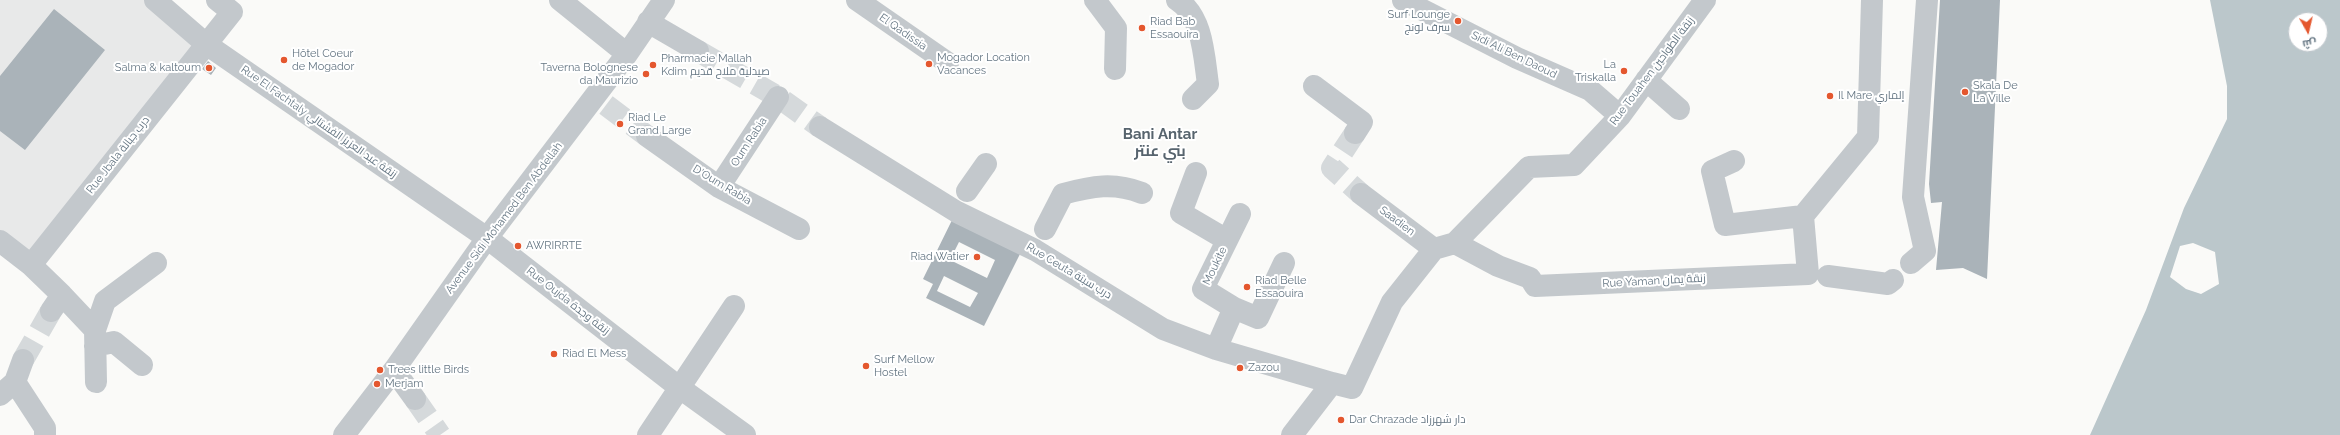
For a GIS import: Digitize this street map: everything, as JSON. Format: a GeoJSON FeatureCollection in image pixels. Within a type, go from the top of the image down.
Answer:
{"type":"FeatureCollection","features":[{"type":"Feature","properties":{"kind":"street","name":"Rue El Fachtaly زنقة عبد العزيز الفشتالي"},"geometry":{"type":"LineString","coordinates":[[155,0],[206,44],[486,238]]}},
{"type":"Feature","properties":{"kind":"street","name":"Rue Jbala درب جبالة"},"geometry":{"type":"LineString","coordinates":[[31,265],[232,12],[217,0]]}},
{"type":"Feature","properties":{"kind":"street"},"geometry":{"type":"LineString","coordinates":[[560,0],[627,54]]}},
{"type":"Feature","properties":{"kind":"street","name":"Avenue Sidi Mohamed Ben Abdellah"},"geometry":{"type":"LineString","coordinates":[[344,435],[394,370],[486,238],[601,100],[627,54],[664,0]]}},
{"type":"Feature","properties":{"kind":"street","name":"El Qadissia"},"geometry":{"type":"LineString","coordinates":[[857,0],[948,64]]}},
{"type":"Feature","properties":{"kind":"street"},"geometry":{"type":"LineString","coordinates":[[1095,0],[1116,28],[1115,69]]}},
{"type":"Feature","properties":{"kind":"street"},"geometry":{"type":"LineString","coordinates":[[1177,0],[1185,5],[1201,38],[1208,84],[1193,99]]}},
{"type":"Feature","properties":{"kind":"street","name":"Sidi Ali Ben Daoud"},"geometry":{"type":"LineString","coordinates":[[1403,0],[1517,58],[1590,90],[1620,116]]}},
{"type":"Feature","properties":{"kind":"street","name":"Rue Touahen زنقة الطواحين"},"geometry":{"type":"LineString","coordinates":[[1434,249],[1455,243],[1529,167],[1574,165],[1620,116],[1705,0]]}},
{"type":"Feature","properties":{"kind":"street"},"geometry":{"type":"LineString","coordinates":[[1734,161],[1712,171],[1725,225],[1803,216],[1868,137],[1872,0]]}},
{"type":"Feature","properties":{"kind":"street"},"geometry":{"type":"LineString","coordinates":[[1911,263],[1925,250],[1913,197],[1926,0]]}},
{"type":"Feature","properties":{"kind":"street"},"geometry":{"type":"LineString","coordinates":[[648,22],[698,51]]}},
{"type":"Feature","properties":{"kind":"street"},"geometry":{"type":"LineString","coordinates":[[1646,80],[1679,109]]}},
{"type":"Feature","properties":{"kind":"street"},"geometry":{"type":"LineString","coordinates":[[1314,86],[1362,122],[1355,133]]}},
{"type":"Feature","properties":{"kind":"street","name":"Oum Rabia"},"geometry":{"type":"LineString","coordinates":[[719,187],[778,97]]}},
{"type":"Feature","properties":{"kind":"street","name":"Rue Ceuta درب سبتة"},"geometry":{"type":"LineString","coordinates":[[820,127],[957,212],[1035,250],[1163,329],[1216,349],[1332,383]]}},
{"type":"Feature","properties":{"kind":"street","name":"D'Oum Rabia"},"geometry":{"type":"LineString","coordinates":[[647,136],[719,187],[799,230]]}},
{"type":"Feature","properties":{"kind":"street"},"geometry":{"type":"LineString","coordinates":[[967,191],[986,164]]}},
{"type":"Feature","properties":{"kind":"street"},"geometry":{"type":"LineString","coordinates":[[1196,173],[1181,213],[1227,240]]}},
{"type":"Feature","properties":{"kind":"street"},"geometry":{"type":"LineString","coordinates":[[1045,229],[1063,194],[1090,186],[1125,186],[1142,193]]}},
{"type":"Feature","properties":{"kind":"street","name":"Saadien"},"geometry":{"type":"LineString","coordinates":[[1361,194],[1434,249]]}},
{"type":"Feature","properties":{"kind":"street","name":"Moukite"},"geometry":{"type":"LineString","coordinates":[[1234,308],[1203,289],[1240,214]]}},
{"type":"Feature","properties":{"kind":"street"},"geometry":{"type":"LineString","coordinates":[[1803,216],[1818,275],[1888,284],[1893,280]]}},
{"type":"Feature","properties":{"kind":"street","name":"Rue Oujda زنقة وجدة"},"geometry":{"type":"LineString","coordinates":[[486,238],[680,388],[745,435]]}},
{"type":"Feature","properties":{"kind":"street"},"geometry":{"type":"LineString","coordinates":[[0,241],[31,265],[57,303],[95,338],[114,342],[142,365]]}},
{"type":"Feature","properties":{"kind":"street","name":"Rue Yaman زنقة يمان"},"geometry":{"type":"LineString","coordinates":[[1455,243],[1498,266],[1530,278],[1535,286],[1818,275]]}},
{"type":"Feature","properties":{"kind":"street"},"geometry":{"type":"LineString","coordinates":[[1292,435],[1332,383],[1352,388],[1392,302],[1434,249]]}},
{"type":"Feature","properties":{"kind":"street"},"geometry":{"type":"LineString","coordinates":[[96,382],[95,338],[105,301],[156,262]]}},
{"type":"Feature","properties":{"kind":"street"},"geometry":{"type":"LineString","coordinates":[[1216,349],[1234,308],[1258,318],[1284,263]]}},
{"type":"Feature","properties":{"kind":"street"},"geometry":{"type":"LineString","coordinates":[[648,435],[734,306]]}},
{"type":"Feature","properties":{"kind":"street"},"geometry":{"type":"LineString","coordinates":[[23,360],[8,388],[45,428],[45,435]]}},
{"type":"Feature","properties":{"kind":"street"},"geometry":{"type":"LineString","coordinates":[[394,370],[415,399]]}},
{"type":"Feature","properties":{"kind":"shaded area"},"geometry":{"type":"Polygon","coordinates":[[[0,0],[159,0],[207,40],[31,265],[0,241],[0,0]]]}},
{"type":"Feature","properties":{"kind":"shaded area"},"geometry":{"type":"Polygon","coordinates":[[[2210,0],[2340,0],[2340,435],[2090,435],[2146,310],[2184,208],[2227,119],[2227,86],[2210,0]],[[2193,243],[2180,246],[2170,277],[2186,289],[2201,294],[2219,284],[2215,252],[2193,243]]]}},
{"type":"Feature","properties":{"kind":"building","name":"Skala De La Ville"},"geometry":{"type":"Polygon","coordinates":[[[1940,0],[2000,0],[1987,279],[1963,268],[1936,270],[1942,202],[1931,203],[1929,184],[1940,0]]]}},
{"type":"Feature","properties":{"kind":"building"},"geometry":{"type":"Polygon","coordinates":[[[54,9],[105,50],[25,150],[0,131],[0,76],[54,9]]]}},
{"type":"Feature","properties":{"kind":"building"},"geometry":{"type":"Polygon","coordinates":[[[208,61],[216,68],[211,75],[202,69],[208,61]]]}},
{"type":"Feature","properties":{"kind":"building"},"geometry":{"type":"Polygon","coordinates":[[[955,214],[1023,248],[984,326],[926,298],[933,284],[923,279],[955,214]],[[959,242],[950,260],[987,278],[995,260],[959,242]],[[944,276],[937,291],[970,307],[978,293],[944,276]]]}},
{"type":"Feature","properties":{"kind":"tunnel"},"geometry":{"type":"LineString","coordinates":[[698,51],[778,97],[820,127]]}},
{"type":"Feature","properties":{"kind":"tunnel"},"geometry":{"type":"LineString","coordinates":[[606,105],[647,136]]}},
{"type":"Feature","properties":{"kind":"tunnel"},"geometry":{"type":"LineString","coordinates":[[1355,133],[1332,168],[1361,194]]}},
{"type":"Feature","properties":{"kind":"tunnel"},"geometry":{"type":"LineString","coordinates":[[23,360],[51,311]]}},
{"type":"Feature","properties":{"kind":"tunnel"},"geometry":{"type":"LineString","coordinates":[[415,399],[440,435]]}},
{"type":"Feature","properties":{"kind":"place","name":"Surf Lounge سرف لونج"},"geometry":{"type":"Point","coordinates":[1458,21]}},
{"type":"Feature","properties":{"kind":"place","name":"Riad Bab Essaouira"},"geometry":{"type":"Point","coordinates":[1142,28]}},
{"type":"Feature","properties":{"kind":"place","name":"Hôtel Coeur de Mogador"},"geometry":{"type":"Point","coordinates":[284,60]}},
{"type":"Feature","properties":{"kind":"place","name":"Mogador Location Vacances"},"geometry":{"type":"Point","coordinates":[929,64]}},
{"type":"Feature","properties":{"kind":"place","name":"Pharmacie Mallah Kdim صيدلية ملاح قديم"},"geometry":{"type":"Point","coordinates":[653,65]}},
{"type":"Feature","properties":{"kind":"place","name":"Salma & kaltoum"},"geometry":{"type":"Point","coordinates":[209,68]}},
{"type":"Feature","properties":{"kind":"place","name":"La Triskalla"},"geometry":{"type":"Point","coordinates":[1624,71]}},
{"type":"Feature","properties":{"kind":"place","name":"Taverna Bolognese da Maurizio"},"geometry":{"type":"Point","coordinates":[646,74]}},
{"type":"Feature","properties":{"kind":"place","name":"Skala De La Ville"},"geometry":{"type":"Point","coordinates":[1965,92]}},
{"type":"Feature","properties":{"kind":"place","name":"Il Mare إلماري"},"geometry":{"type":"Point","coordinates":[1830,96]}},
{"type":"Feature","properties":{"kind":"place","name":"Riad Le Grand Large"},"geometry":{"type":"Point","coordinates":[620,124]}},
{"type":"Feature","properties":{"kind":"place","name":"AWRIRRTE"},"geometry":{"type":"Point","coordinates":[518,246]}},
{"type":"Feature","properties":{"kind":"place","name":"Riad Watier"},"geometry":{"type":"Point","coordinates":[977,257]}},
{"type":"Feature","properties":{"kind":"place","name":"Riad Belle Essaouira"},"geometry":{"type":"Point","coordinates":[1247,287]}},
{"type":"Feature","properties":{"kind":"place","name":"Riad El Mess"},"geometry":{"type":"Point","coordinates":[554,354]}},
{"type":"Feature","properties":{"kind":"place","name":"Surf Mellow Hostel"},"geometry":{"type":"Point","coordinates":[866,366]}},
{"type":"Feature","properties":{"kind":"place","name":"Zazou"},"geometry":{"type":"Point","coordinates":[1240,368]}},
{"type":"Feature","properties":{"kind":"place","name":"Trees little Birds"},"geometry":{"type":"Point","coordinates":[380,370]}},
{"type":"Feature","properties":{"kind":"place","name":"Merjam"},"geometry":{"type":"Point","coordinates":[377,384]}},
{"type":"Feature","properties":{"kind":"place","name":"Dar Chrazade دار شهرزاد"},"geometry":{"type":"Point","coordinates":[1341,420]}},
{"type":"Feature","properties":{"kind":"district","name":"Bani Antar بني عنتر"},"geometry":{"type":"Point","coordinates":[1160,142]}}]}
